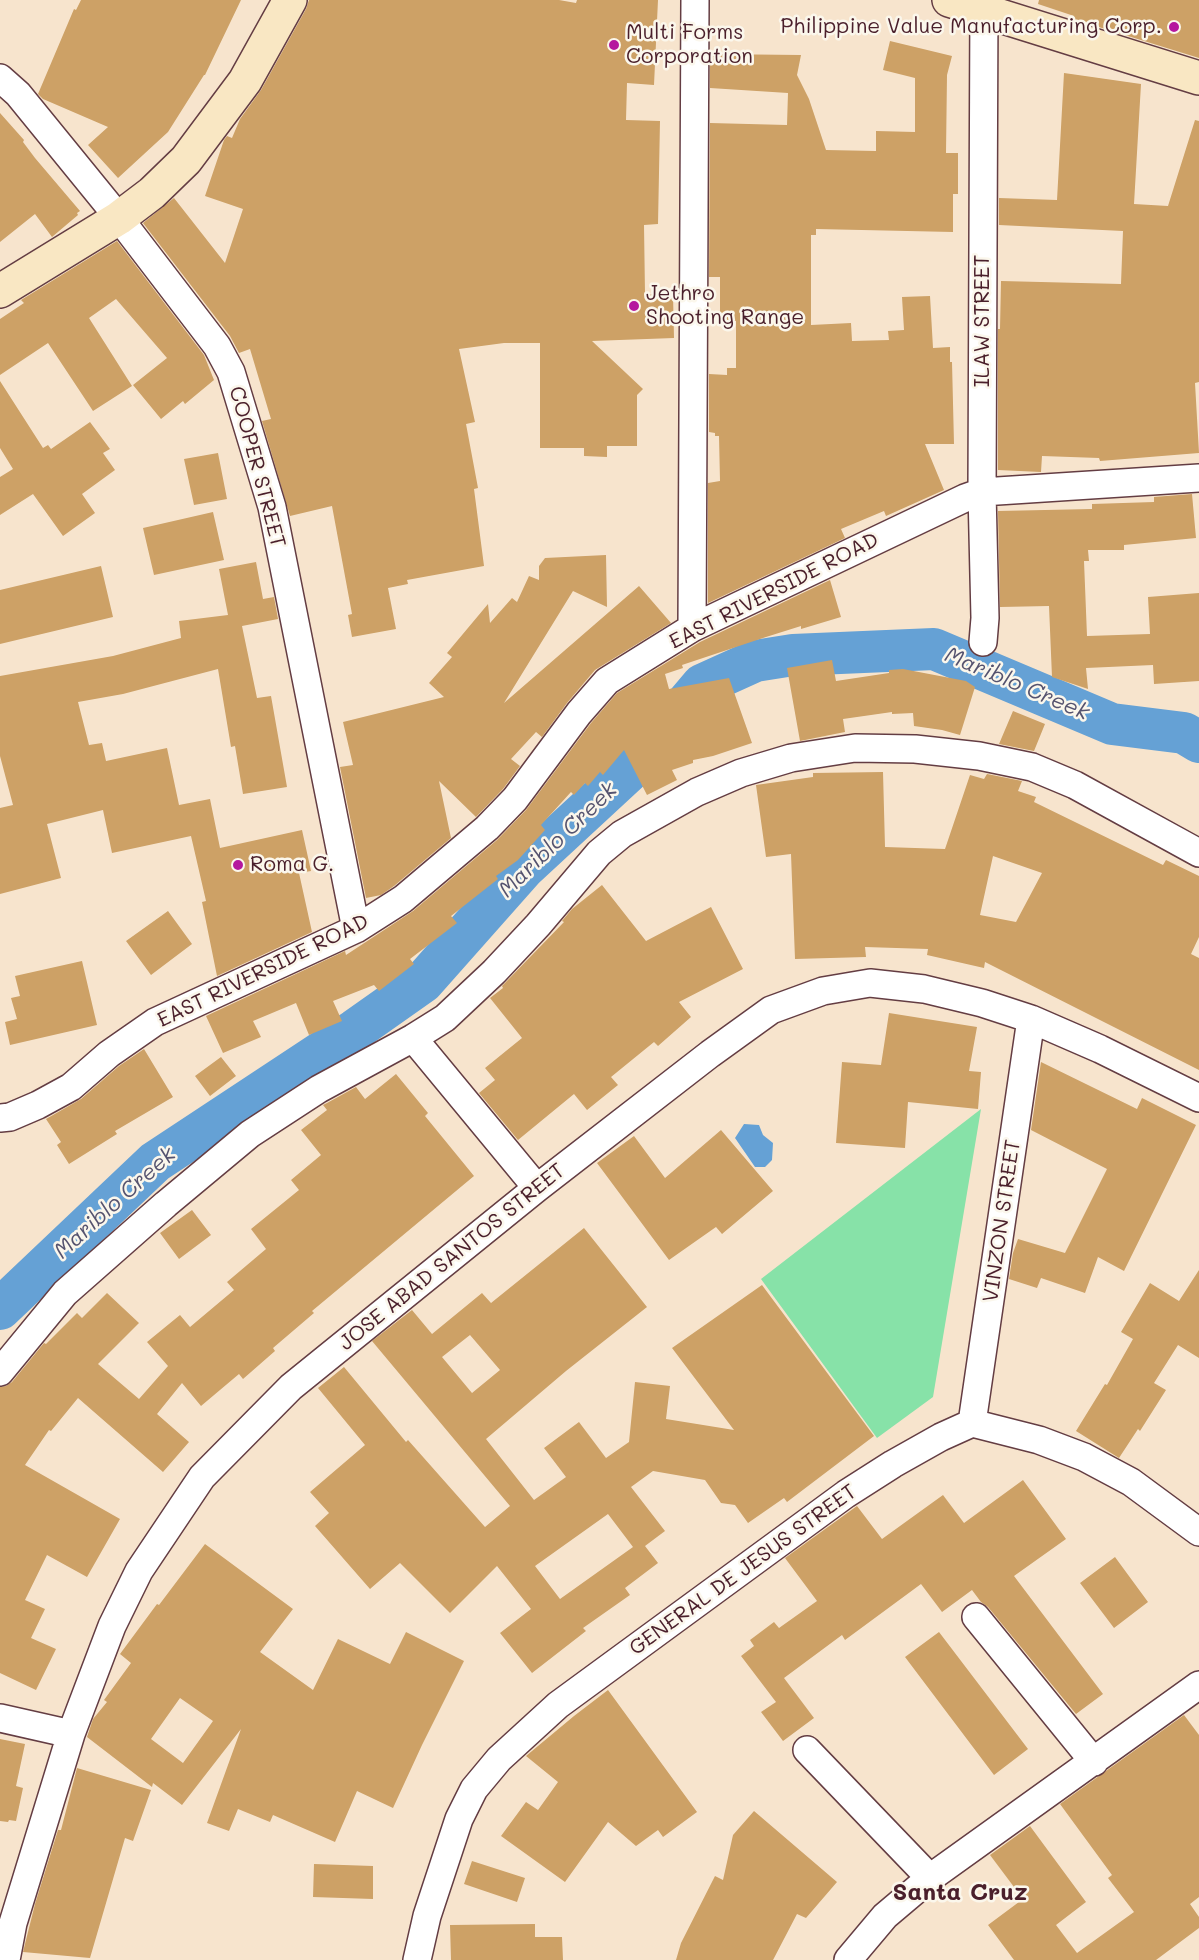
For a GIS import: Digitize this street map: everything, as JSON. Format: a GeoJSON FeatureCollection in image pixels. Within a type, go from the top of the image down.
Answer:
{"type":"FeatureCollection","features":[{"type":"Feature","properties":{"kind":"street"},"geometry":{"type":"LineString","coordinates":[[0,291],[119,218],[152,193],[186,160],[245,81],[290,0]]}},
{"type":"Feature","properties":{"kind":"street"},"geometry":{"type":"LineString","coordinates":[[692,628],[695,0]]}},
{"type":"Feature","properties":{"kind":"street"},"geometry":{"type":"LineString","coordinates":[[949,0],[984,5],[1199,78]]}},
{"type":"Feature","properties":{"kind":"street","name":"ILAW STREET"},"geometry":{"type":"LineString","coordinates":[[983,642],[985,618],[982,492],[984,5]]}},
{"type":"Feature","properties":{"kind":"street","name":"COOPER STREET"},"geometry":{"type":"LineString","coordinates":[[0,78],[18,94],[119,218],[217,346],[231,372],[272,507],[356,929]]}},
{"type":"Feature","properties":{"kind":"street","name":"EAST RIVERSIDE ROAD"},"geometry":{"type":"LineString","coordinates":[[0,1118],[10,1117],[38,1105],[71,1087],[110,1054],[155,1022],[356,929],[403,899],[487,828],[515,799],[579,713],[607,681],[692,628],[982,492],[1199,478]]}},
{"type":"Feature","properties":{"kind":"street"},"geometry":{"type":"LineString","coordinates":[[0,1372],[64,1293],[250,1134],[319,1089],[445,1018],[494,972],[538,925],[599,853],[622,834],[697,792],[741,773],[791,758],[855,748],[915,749],[979,756],[1032,767],[1075,785],[1199,853]]}},
{"type":"Feature","properties":{"kind":"street","name":"JOSE ABAD SANTOS STREET"},"geometry":{"type":"LineString","coordinates":[[6,1960],[13,1923],[71,1734],[112,1626],[139,1571],[202,1477],[291,1387],[537,1188],[710,1054],[771,1010],[822,991],[870,982],[924,989],[982,1003],[1031,1019],[1100,1049],[1199,1098]]}},
{"type":"Feature","properties":{"kind":"street","name":"VINZON STREET"},"geometry":{"type":"LineString","coordinates":[[972,1423],[1031,1019]]}},
{"type":"Feature","properties":{"kind":"street"},"geometry":{"type":"LineString","coordinates":[[412,1038],[537,1188]]}},
{"type":"Feature","properties":{"kind":"street"},"geometry":{"type":"LineString","coordinates":[[972,1423],[1039,1440],[1084,1457],[1131,1482],[1199,1532]]}},
{"type":"Feature","properties":{"kind":"street","name":"GENERAL DE JESUS STREET"},"geometry":{"type":"LineString","coordinates":[[417,1960],[427,1916],[459,1819],[474,1789],[499,1759],[558,1705],[846,1494],[903,1458],[972,1423]]}},
{"type":"Feature","properties":{"kind":"street"},"geometry":{"type":"LineString","coordinates":[[976,1617],[1094,1762]]}},
{"type":"Feature","properties":{"kind":"street"},"geometry":{"type":"LineString","coordinates":[[848,1960],[885,1916],[930,1878],[1199,1685]]}},
{"type":"Feature","properties":{"kind":"street"},"geometry":{"type":"LineString","coordinates":[[0,1718],[71,1734]]}},
{"type":"Feature","properties":{"kind":"street"},"geometry":{"type":"LineString","coordinates":[[807,1750],[930,1878]]}},
{"type":"Feature","properties":{"kind":"green space"},"geometry":{"type":"Polygon","coordinates":[[[981,1109],[933,1397],[877,1438],[761,1279],[981,1109]]]}},
{"type":"Feature","properties":{"kind":"water"},"geometry":{"type":"Polygon","coordinates":[[[744,1124],[759,1125],[763,1135],[773,1143],[772,1160],[765,1167],[755,1167],[735,1138],[744,1124]]]}},
{"type":"Feature","properties":{"kind":"building"},"geometry":{"type":"Polygon","coordinates":[[[81,0],[241,0],[205,75],[168,132],[118,178],[88,145],[108,127],[43,99],[38,94],[74,9],[76,10],[81,0]]]}},
{"type":"Feature","properties":{"kind":"building"},"geometry":{"type":"Polygon","coordinates":[[[309,0],[559,0],[576,3],[577,0],[658,0],[654,85],[627,83],[626,120],[660,121],[658,224],[644,225],[645,294],[673,294],[674,338],[592,341],[643,389],[637,395],[637,446],[607,446],[607,457],[584,456],[584,448],[540,448],[540,343],[504,343],[459,349],[475,422],[466,424],[478,488],[474,489],[484,566],[407,580],[408,584],[388,588],[396,629],[352,637],[348,615],[352,614],[332,506],[290,516],[262,421],[271,419],[250,349],[239,353],[230,336],[143,223],[174,198],[225,263],[243,209],[205,196],[224,140],[227,136],[232,138],[240,119],[261,90],[309,0]]]}},
{"type":"Feature","properties":{"kind":"building"},"geometry":{"type":"Polygon","coordinates":[[[1039,0],[1199,0],[1199,58],[1073,19],[1074,16],[1038,4],[1039,0]]]}},
{"type":"Feature","properties":{"kind":"building"},"geometry":{"type":"Polygon","coordinates":[[[890,41],[952,56],[947,75],[946,153],[958,153],[958,194],[953,194],[953,232],[816,229],[816,235],[811,235],[811,325],[851,323],[852,341],[889,340],[888,331],[904,330],[902,297],[930,296],[933,348],[950,347],[950,362],[952,362],[954,444],[925,444],[944,490],[886,516],[884,511],[841,529],[845,538],[708,603],[708,483],[720,481],[719,436],[709,432],[709,374],[727,375],[727,368],[736,368],[736,321],[720,321],[720,277],[709,277],[710,123],[787,125],[788,93],[710,88],[710,54],[801,55],[797,75],[809,99],[826,150],[876,151],[876,131],[915,132],[915,78],[883,70],[890,41]]]}},
{"type":"Feature","properties":{"kind":"building"},"geometry":{"type":"Polygon","coordinates":[[[1064,73],[1141,84],[1134,204],[1168,206],[1195,120],[1199,121],[1199,382],[1195,383],[1199,453],[1100,461],[1099,458],[1042,456],[1041,472],[998,470],[998,329],[1000,329],[1001,281],[1121,284],[1123,231],[999,225],[999,198],[1057,200],[1064,73]]]}},
{"type":"Feature","properties":{"kind":"building"},"geometry":{"type":"Polygon","coordinates":[[[0,113],[80,211],[52,237],[35,214],[0,242],[0,113]]]}},
{"type":"Feature","properties":{"kind":"building"},"geometry":{"type":"Polygon","coordinates":[[[117,241],[204,355],[214,380],[185,404],[183,401],[161,419],[133,385],[167,358],[116,299],[89,318],[132,386],[93,411],[48,343],[0,375],[0,319],[24,303],[21,300],[117,241]]]}},
{"type":"Feature","properties":{"kind":"building"},"geometry":{"type":"Polygon","coordinates":[[[0,381],[43,448],[48,445],[51,449],[90,422],[110,449],[103,453],[115,470],[82,494],[95,513],[63,536],[33,494],[0,515],[0,477],[13,469],[0,448],[0,381]]]}},
{"type":"Feature","properties":{"kind":"building"},"geometry":{"type":"Polygon","coordinates":[[[218,453],[227,499],[194,505],[184,459],[218,453]]]}},
{"type":"Feature","properties":{"kind":"building"},"geometry":{"type":"Polygon","coordinates":[[[1192,494],[1196,538],[1124,545],[1124,550],[1088,550],[1089,561],[1084,561],[1087,636],[1150,634],[1148,597],[1199,593],[1199,681],[1154,684],[1153,665],[1086,668],[1088,689],[1052,677],[1049,606],[1000,607],[998,511],[1092,509],[1092,504],[1154,502],[1154,497],[1192,494]]]}},
{"type":"Feature","properties":{"kind":"building"},"geometry":{"type":"Polygon","coordinates":[[[213,512],[224,560],[154,575],[143,528],[213,512]]]}},
{"type":"Feature","properties":{"kind":"building"},"geometry":{"type":"Polygon","coordinates":[[[606,555],[607,607],[573,591],[504,703],[639,586],[671,623],[595,670],[542,737],[536,732],[511,759],[520,766],[503,789],[476,817],[439,781],[451,838],[394,886],[381,895],[366,898],[340,767],[353,765],[343,722],[444,697],[429,683],[452,657],[447,653],[488,604],[490,623],[512,598],[517,602],[529,576],[539,580],[539,566],[545,558],[606,555]]]}},
{"type":"Feature","properties":{"kind":"building"},"geometry":{"type":"Polygon","coordinates":[[[256,562],[263,599],[274,597],[278,619],[242,626],[257,698],[271,696],[287,787],[243,794],[235,746],[231,747],[218,669],[123,694],[78,702],[89,745],[102,743],[106,761],[167,748],[179,805],[210,799],[220,848],[302,830],[311,871],[299,873],[312,932],[217,976],[202,902],[206,901],[191,836],[112,853],[103,810],[47,824],[61,878],[0,894],[0,808],[13,805],[0,756],[0,676],[113,656],[181,638],[179,621],[228,615],[219,569],[256,562]]]}},
{"type":"Feature","properties":{"kind":"building"},"geometry":{"type":"Polygon","coordinates":[[[101,566],[113,617],[0,644],[0,590],[101,566]]]}},
{"type":"Feature","properties":{"kind":"building"},"geometry":{"type":"Polygon","coordinates":[[[830,580],[841,617],[766,637],[682,665],[683,668],[665,674],[669,689],[729,678],[752,743],[693,760],[693,763],[672,770],[677,780],[647,795],[624,750],[603,775],[600,772],[588,786],[585,783],[574,795],[571,792],[541,825],[545,830],[518,860],[496,876],[498,879],[451,916],[457,923],[410,959],[414,964],[379,991],[374,985],[333,1001],[342,1021],[309,1035],[296,1003],[253,1021],[261,1037],[223,1053],[206,1016],[345,951],[346,955],[413,911],[497,840],[526,810],[591,723],[617,693],[700,642],[830,580]]]}},
{"type":"Feature","properties":{"kind":"building"},"geometry":{"type":"Polygon","coordinates":[[[832,660],[836,681],[903,669],[966,681],[975,687],[960,735],[914,726],[913,713],[892,714],[892,712],[843,719],[845,732],[800,741],[787,668],[832,660]]]}},
{"type":"Feature","properties":{"kind":"building"},"geometry":{"type":"Polygon","coordinates":[[[1013,711],[1045,724],[1034,751],[999,744],[1013,711]]]}},
{"type":"Feature","properties":{"kind":"building"},"geometry":{"type":"Polygon","coordinates":[[[883,772],[885,847],[945,849],[970,775],[984,779],[987,774],[1022,781],[1018,791],[1036,797],[1034,802],[1163,865],[1166,860],[1199,876],[1199,937],[1191,954],[1199,958],[1199,1070],[985,962],[984,968],[927,955],[928,949],[865,947],[866,957],[795,959],[791,854],[766,857],[756,785],[813,777],[813,773],[883,772]],[[993,856],[980,915],[1016,922],[1042,873],[993,856]]]}},
{"type":"Feature","properties":{"kind":"building"},"geometry":{"type":"Polygon","coordinates":[[[602,885],[646,941],[711,907],[743,969],[679,1002],[691,1017],[658,1046],[654,1042],[611,1077],[618,1085],[587,1110],[574,1094],[518,1140],[479,1093],[495,1080],[485,1068],[522,1038],[490,998],[503,988],[502,986],[564,922],[562,921],[572,909],[602,885]]]}},
{"type":"Feature","properties":{"kind":"building"},"geometry":{"type":"Polygon","coordinates":[[[168,911],[192,944],[151,975],[126,941],[168,911]]]}},
{"type":"Feature","properties":{"kind":"building"},"geometry":{"type":"Polygon","coordinates":[[[82,961],[97,1025],[10,1045],[5,1022],[17,1019],[11,998],[20,996],[15,976],[82,961]]]}},
{"type":"Feature","properties":{"kind":"building"},"geometry":{"type":"Polygon","coordinates":[[[889,1013],[977,1027],[969,1071],[981,1072],[978,1109],[908,1102],[905,1148],[836,1143],[842,1062],[881,1065],[889,1013]]]}},
{"type":"Feature","properties":{"kind":"building"},"geometry":{"type":"Polygon","coordinates":[[[144,1049],[173,1097],[115,1131],[117,1134],[69,1164],[57,1145],[61,1142],[46,1119],[81,1099],[119,1066],[144,1049]]]}},
{"type":"Feature","properties":{"kind":"building"},"geometry":{"type":"Polygon","coordinates":[[[221,1057],[236,1076],[210,1096],[195,1076],[221,1057]]]}},
{"type":"Feature","properties":{"kind":"building"},"geometry":{"type":"Polygon","coordinates":[[[1041,1062],[1137,1109],[1142,1098],[1196,1125],[1124,1271],[1098,1257],[1085,1293],[1041,1278],[1037,1288],[1009,1279],[1013,1253],[1018,1239],[1065,1253],[1107,1169],[1031,1130],[1041,1062]]]}},
{"type":"Feature","properties":{"kind":"building"},"geometry":{"type":"Polygon","coordinates":[[[396,1074],[428,1113],[425,1116],[474,1176],[312,1311],[314,1313],[273,1348],[275,1351],[243,1379],[239,1374],[201,1406],[182,1383],[157,1414],[189,1442],[163,1472],[78,1398],[51,1431],[49,1430],[25,1465],[120,1519],[87,1577],[47,1555],[25,1600],[45,1609],[31,1638],[56,1649],[36,1690],[0,1673],[0,1387],[12,1382],[44,1343],[46,1344],[77,1313],[82,1318],[107,1293],[139,1323],[98,1364],[139,1399],[168,1366],[147,1342],[180,1315],[190,1327],[234,1290],[227,1282],[266,1249],[251,1229],[299,1190],[291,1180],[321,1155],[301,1130],[327,1110],[323,1105],[356,1087],[365,1099],[396,1074]]]}},
{"type":"Feature","properties":{"kind":"building"},"geometry":{"type":"Polygon","coordinates":[[[721,1130],[773,1191],[722,1234],[716,1227],[669,1260],[597,1163],[634,1136],[665,1178],[721,1130]]]}},
{"type":"Feature","properties":{"kind":"building"},"geometry":{"type":"Polygon","coordinates":[[[192,1210],[211,1235],[179,1259],[160,1233],[192,1210]]]}},
{"type":"Feature","properties":{"kind":"building"},"geometry":{"type":"Polygon","coordinates":[[[584,1228],[647,1307],[566,1371],[486,1439],[534,1500],[566,1477],[544,1448],[579,1422],[606,1458],[629,1442],[635,1382],[670,1386],[666,1419],[734,1430],[672,1348],[762,1285],[874,1436],[787,1502],[784,1498],[748,1523],[735,1505],[721,1503],[705,1480],[653,1471],[631,1487],[665,1531],[645,1546],[658,1563],[625,1588],[630,1595],[583,1628],[586,1631],[532,1673],[500,1633],[531,1609],[497,1566],[450,1613],[400,1563],[370,1589],[315,1526],[329,1513],[310,1492],[365,1445],[318,1388],[344,1367],[406,1442],[408,1440],[485,1527],[510,1506],[372,1341],[412,1310],[432,1334],[482,1293],[491,1303],[584,1228]],[[470,1335],[442,1357],[472,1393],[500,1370],[470,1335]],[[608,1514],[535,1566],[560,1599],[633,1547],[608,1514]]]}},
{"type":"Feature","properties":{"kind":"building"},"geometry":{"type":"Polygon","coordinates":[[[1199,1270],[1199,1358],[1178,1345],[1154,1383],[1166,1390],[1140,1431],[1138,1429],[1119,1458],[1076,1431],[1105,1384],[1107,1385],[1133,1339],[1121,1332],[1150,1283],[1179,1301],[1199,1270]]]}},
{"type":"Feature","properties":{"kind":"building"},"geometry":{"type":"Polygon","coordinates":[[[1023,1480],[1066,1539],[1014,1576],[1103,1694],[1076,1714],[972,1590],[942,1612],[921,1584],[845,1640],[842,1635],[784,1678],[814,1718],[783,1741],[761,1712],[776,1702],[741,1656],[754,1646],[750,1640],[774,1622],[779,1628],[817,1601],[785,1558],[857,1506],[882,1539],[943,1495],[964,1523],[1023,1480]]]}},
{"type":"Feature","properties":{"kind":"building"},"geometry":{"type":"Polygon","coordinates":[[[205,1544],[293,1609],[260,1652],[313,1690],[338,1639],[390,1664],[406,1632],[464,1661],[393,1808],[357,1791],[335,1842],[273,1815],[270,1822],[238,1809],[229,1831],[207,1823],[241,1729],[182,1805],[153,1783],[152,1787],[87,1737],[93,1719],[107,1702],[104,1700],[131,1663],[120,1654],[157,1604],[159,1605],[205,1544]],[[180,1698],[151,1739],[183,1763],[213,1721],[180,1698]]]}},
{"type":"Feature","properties":{"kind":"building"},"geometry":{"type":"Polygon","coordinates":[[[1115,1557],[1148,1602],[1114,1628],[1080,1583],[1115,1557]]]}},
{"type":"Feature","properties":{"kind":"building"},"geometry":{"type":"Polygon","coordinates":[[[939,1632],[1028,1749],[994,1775],[905,1657],[939,1632]]]}},
{"type":"Feature","properties":{"kind":"building"},"geometry":{"type":"Polygon","coordinates":[[[608,1690],[697,1812],[663,1837],[658,1830],[636,1846],[608,1822],[565,1882],[501,1836],[526,1802],[538,1810],[558,1782],[526,1756],[608,1690]]]}},
{"type":"Feature","properties":{"kind":"building"},"geometry":{"type":"Polygon","coordinates":[[[1184,1715],[1199,1735],[1199,1897],[1190,1904],[1199,1917],[1199,1928],[1156,1960],[1014,1960],[988,1925],[1023,1899],[990,1855],[1030,1826],[1086,1902],[1056,1925],[1077,1953],[1134,1912],[1108,1878],[1112,1875],[1060,1804],[1184,1715]]]}},
{"type":"Feature","properties":{"kind":"building"},"geometry":{"type":"Polygon","coordinates":[[[0,1739],[25,1744],[16,1786],[23,1788],[16,1821],[0,1821],[0,1739]]]}},
{"type":"Feature","properties":{"kind":"building"},"geometry":{"type":"Polygon","coordinates":[[[77,1768],[151,1790],[133,1841],[125,1838],[90,1958],[23,1952],[58,1830],[61,1830],[77,1768]]]}},
{"type":"Feature","properties":{"kind":"building"},"geometry":{"type":"Polygon","coordinates":[[[754,1811],[837,1882],[806,1918],[797,1914],[773,1960],[676,1960],[681,1943],[715,1876],[723,1880],[733,1835],[754,1811]]]}},
{"type":"Feature","properties":{"kind":"building"},"geometry":{"type":"Polygon","coordinates":[[[472,1861],[525,1878],[517,1902],[464,1884],[472,1861]]]}},
{"type":"Feature","properties":{"kind":"building"},"geometry":{"type":"Polygon","coordinates":[[[314,1864],[373,1866],[373,1899],[313,1897],[314,1864]]]}},
{"type":"Feature","properties":{"kind":"building"},"geometry":{"type":"Polygon","coordinates":[[[535,1924],[535,1937],[562,1937],[563,1960],[451,1960],[450,1925],[535,1924]]]}},
{"type":"Feature","properties":{"kind":"waterway","name":"Mariblo Creek"},"geometry":{"type":"LineString","coordinates":[[0,1309],[155,1162],[355,1030],[423,982],[524,868],[631,769],[702,685],[755,661],[793,655],[934,649],[1112,724],[1184,733],[1199,742]]}},
{"type":"Feature","properties":{"kind":"place","name":"Philippine Value Manufacturing Corp."},"geometry":{"type":"Point","coordinates":[1174,27]}},
{"type":"Feature","properties":{"kind":"place","name":"Multi Forms Corporation"},"geometry":{"type":"Point","coordinates":[614,45]}},
{"type":"Feature","properties":{"kind":"place","name":"Jethro Shooting Range"},"geometry":{"type":"Point","coordinates":[634,306]}},
{"type":"Feature","properties":{"kind":"place","name":"Roma G."},"geometry":{"type":"Point","coordinates":[238,865]}},
{"type":"Feature","properties":{"kind":"district","name":"Santa Cruz"},"geometry":{"type":"Point","coordinates":[960,1893]}}]}
